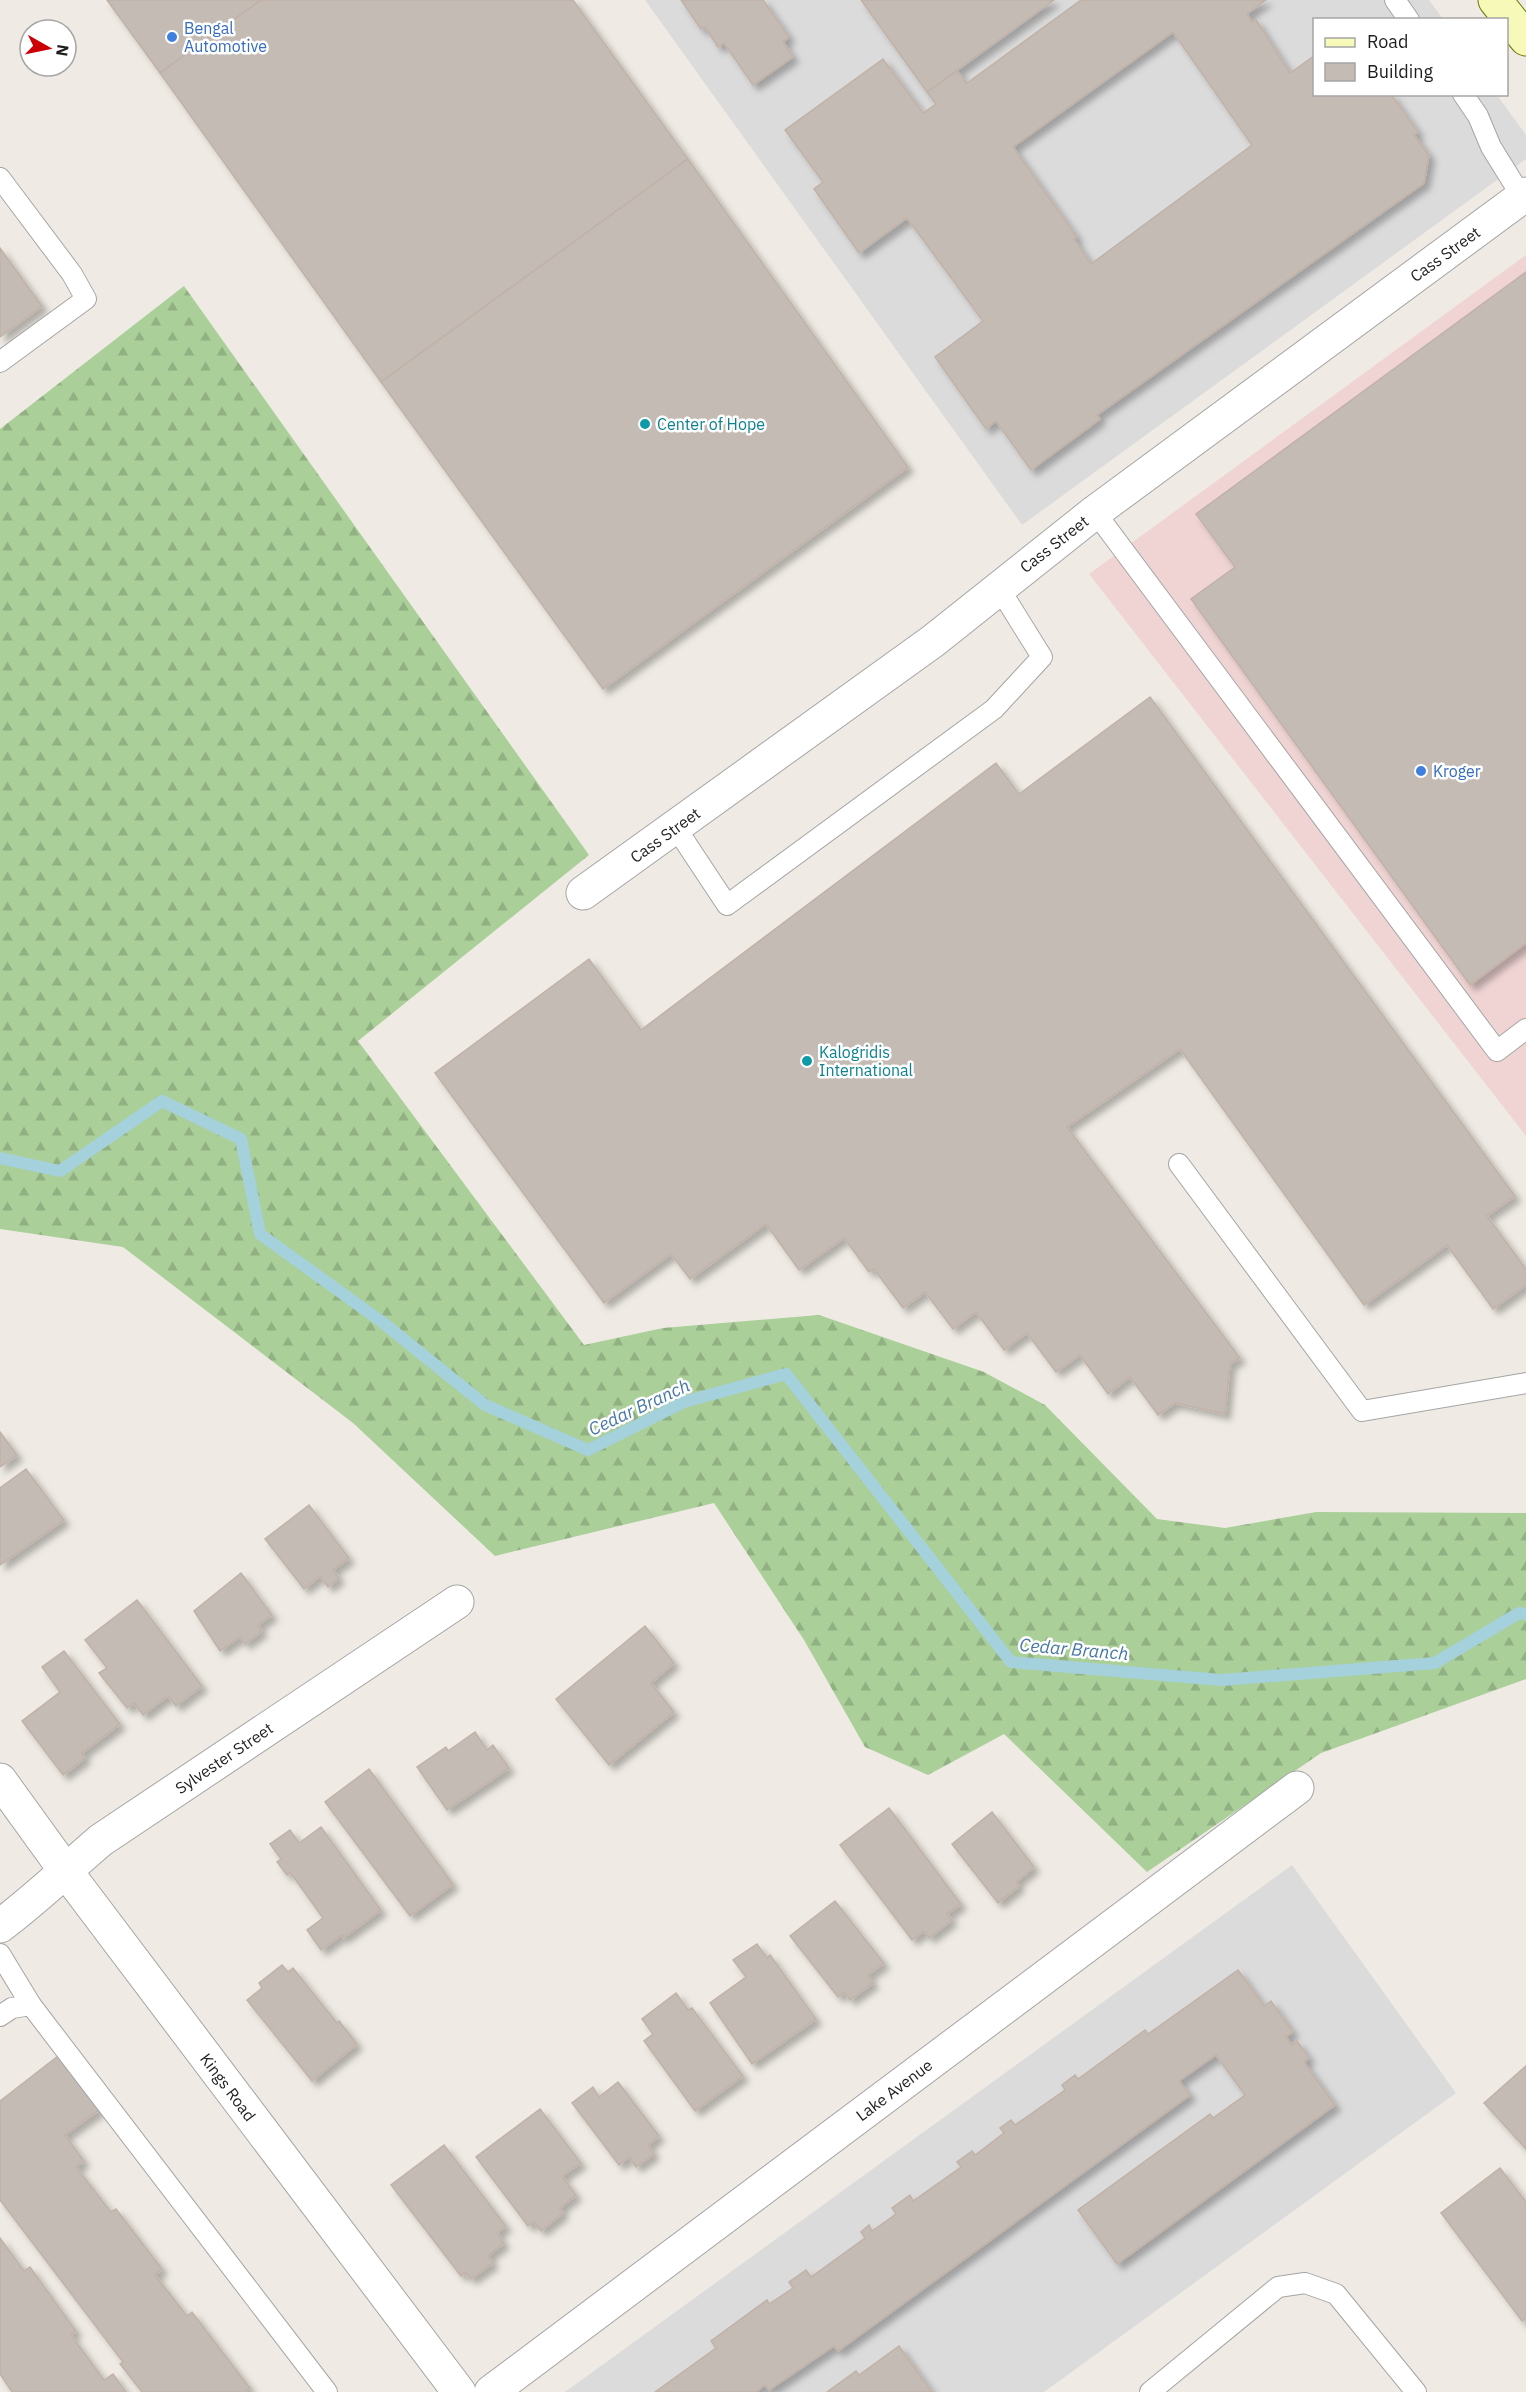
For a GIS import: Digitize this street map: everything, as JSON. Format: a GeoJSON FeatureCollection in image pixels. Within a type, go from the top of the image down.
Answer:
{"type":"FeatureCollection","features":[{"type":"Feature","properties":{"kind":"main road"},"geometry":{"type":"LineString","coordinates":[[1495,0],[1526,39]]}},
{"type":"Feature","properties":{"kind":"street","name":"Cass Street"},"geometry":{"type":"LineString","coordinates":[[583,893],[933,641],[1095,512],[1524,196]]}},
{"type":"Feature","properties":{"kind":"street","name":"Sylvester Street"},"geometry":{"type":"LineString","coordinates":[[0,1926],[39,1897],[65,1870],[101,1840],[457,1602]]}},
{"type":"Feature","properties":{"kind":"street","name":"Kings Road"},"geometry":{"type":"LineString","coordinates":[[0,1780],[65,1870],[459,2392]]}},
{"type":"Feature","properties":{"kind":"street","name":"Lake Avenue"},"geometry":{"type":"LineString","coordinates":[[491,2392],[1297,1788]]}},
{"type":"Feature","properties":{"kind":"lane"},"geometry":{"type":"LineString","coordinates":[[1395,0],[1408,18]]}},
{"type":"Feature","properties":{"kind":"lane"},"geometry":{"type":"LineString","coordinates":[[1464,96],[1478,116],[1491,147],[1524,196]]}},
{"type":"Feature","properties":{"kind":"lane"},"geometry":{"type":"LineString","coordinates":[[0,178],[72,274],[86,299],[0,362]]}},
{"type":"Feature","properties":{"kind":"lane"},"geometry":{"type":"LineString","coordinates":[[1095,512],[1497,1051],[1526,1029]]}},
{"type":"Feature","properties":{"kind":"lane"},"geometry":{"type":"LineString","coordinates":[[676,828],[727,905],[984,716],[1042,657],[999,588]]}},
{"type":"Feature","properties":{"kind":"lane"},"geometry":{"type":"LineString","coordinates":[[1179,1164],[1362,1411],[1526,1383]]}},
{"type":"Feature","properties":{"kind":"lane"},"geometry":{"type":"LineString","coordinates":[[0,1954],[32,2005],[327,2392]]}},
{"type":"Feature","properties":{"kind":"lane"},"geometry":{"type":"LineString","coordinates":[[0,2016],[12,2008],[32,2005]]}},
{"type":"Feature","properties":{"kind":"lane"},"geometry":{"type":"LineString","coordinates":[[1150,2392],[1278,2287],[1305,2283],[1336,2294],[1416,2392]]}},
{"type":"Feature","properties":{"kind":"shaded area"},"geometry":{"type":"Polygon","coordinates":[[[645,0],[1429,0],[1442,18],[1313,18],[1313,96],[1498,96],[1526,135],[1526,159],[1022,525],[645,0]]]}},
{"type":"Feature","properties":{"kind":"shaded area","name":"Kroger"},"geometry":{"type":"Polygon","coordinates":[[[1526,255],[1526,1136],[1089,574],[1526,255]]]}},
{"type":"Feature","properties":{"kind":"shaded area"},"geometry":{"type":"Polygon","coordinates":[[[1292,1865],[1456,2093],[1044,2392],[565,2392],[1292,1865]]]}},
{"type":"Feature","properties":{"kind":"green space"},"geometry":{"type":"Polygon","coordinates":[[[184,286],[589,855],[358,1041],[584,1345],[663,1328],[819,1315],[984,1372],[1045,1405],[1157,1519],[1225,1528],[1316,1512],[1526,1513],[1526,1679],[1321,1753],[1147,1872],[1004,1734],[928,1775],[865,1747],[804,1640],[714,1503],[495,1556],[353,1423],[123,1247],[0,1229],[0,429],[184,286]]]}},
{"type":"Feature","properties":{"kind":"building","name":"Bengal Automotive"},"geometry":{"type":"Polygon","coordinates":[[[107,0],[261,0],[160,73],[107,0]]]}},
{"type":"Feature","properties":{"kind":"building"},"geometry":{"type":"Polygon","coordinates":[[[261,0],[573,0],[688,159],[381,382],[160,73],[261,0]]]}},
{"type":"Feature","properties":{"kind":"building"},"geometry":{"type":"Polygon","coordinates":[[[681,0],[763,0],[789,37],[783,42],[793,57],[753,85],[724,43],[718,47],[705,27],[701,29],[681,0]]]}},
{"type":"Feature","properties":{"kind":"building"},"geometry":{"type":"Polygon","coordinates":[[[861,0],[1054,0],[927,92],[861,0]]]}},
{"type":"Feature","properties":{"kind":"building"},"geometry":{"type":"Polygon","coordinates":[[[1081,0],[1266,0],[1247,14],[1252,22],[1256,20],[1290,73],[1313,57],[1313,96],[1392,96],[1418,132],[1414,135],[1429,155],[1424,183],[1097,415],[1100,419],[1031,470],[996,421],[986,429],[935,357],[983,321],[907,218],[859,253],[814,189],[823,182],[785,130],[883,59],[923,113],[936,104],[927,92],[957,71],[967,83],[1081,0]],[[1173,32],[1013,147],[1077,237],[1074,239],[1091,264],[1252,145],[1173,32]]]}},
{"type":"Feature","properties":{"kind":"building","name":"Center of Hope"},"geometry":{"type":"Polygon","coordinates":[[[688,159],[908,467],[603,689],[381,382],[688,159]]]}},
{"type":"Feature","properties":{"kind":"building"},"geometry":{"type":"Polygon","coordinates":[[[0,248],[42,306],[0,337],[0,248]]]}},
{"type":"Feature","properties":{"kind":"building","name":"Kroger"},"geometry":{"type":"Polygon","coordinates":[[[1526,272],[1526,943],[1470,985],[1191,599],[1235,567],[1196,514],[1526,272]]]}},
{"type":"Feature","properties":{"kind":"building","name":"Kalogridis International"},"geometry":{"type":"Polygon","coordinates":[[[1150,697],[1515,1196],[1487,1216],[1526,1269],[1526,1285],[1493,1309],[1447,1245],[1364,1305],[1180,1049],[1067,1127],[1240,1358],[1230,1364],[1225,1414],[1175,1403],[1158,1415],[1130,1377],[1108,1394],[1080,1355],[1056,1372],[1027,1333],[1004,1350],[976,1312],[953,1329],[925,1292],[903,1308],[874,1269],[869,1272],[844,1238],[799,1270],[766,1224],[690,1279],[671,1254],[604,1303],[435,1073],[589,959],[641,1030],[996,763],[1019,794],[1150,697]]]}},
{"type":"Feature","properties":{"kind":"building"},"geometry":{"type":"Polygon","coordinates":[[[0,1432],[17,1455],[0,1467],[0,1432]]]}},
{"type":"Feature","properties":{"kind":"building"},"geometry":{"type":"Polygon","coordinates":[[[26,1469],[64,1520],[0,1565],[0,1488],[26,1469]]]}},
{"type":"Feature","properties":{"kind":"building"},"geometry":{"type":"Polygon","coordinates":[[[309,1505],[349,1558],[333,1570],[339,1578],[328,1587],[320,1576],[304,1589],[265,1539],[309,1505]]]}},
{"type":"Feature","properties":{"kind":"building"},"geometry":{"type":"Polygon","coordinates":[[[241,1573],[272,1615],[258,1625],[262,1631],[245,1644],[240,1637],[220,1651],[194,1611],[241,1573]]]}},
{"type":"Feature","properties":{"kind":"building"},"geometry":{"type":"Polygon","coordinates":[[[137,1600],[202,1686],[176,1706],[168,1696],[143,1715],[134,1703],[127,1708],[99,1673],[107,1668],[85,1640],[137,1600]]]}},
{"type":"Feature","properties":{"kind":"building"},"geometry":{"type":"Polygon","coordinates":[[[645,1626],[674,1663],[651,1683],[674,1712],[609,1765],[556,1699],[645,1626]]]}},
{"type":"Feature","properties":{"kind":"building"},"geometry":{"type":"Polygon","coordinates":[[[64,1651],[120,1724],[82,1753],[85,1758],[63,1775],[22,1721],[60,1692],[42,1667],[64,1651]]]}},
{"type":"Feature","properties":{"kind":"building"},"geometry":{"type":"Polygon","coordinates":[[[475,1732],[487,1750],[493,1745],[509,1768],[447,1810],[417,1767],[446,1747],[448,1751],[475,1732]]]}},
{"type":"Feature","properties":{"kind":"building"},"geometry":{"type":"Polygon","coordinates":[[[369,1769],[453,1884],[410,1916],[325,1802],[369,1769]]]}},
{"type":"Feature","properties":{"kind":"building"},"geometry":{"type":"Polygon","coordinates":[[[889,1808],[961,1904],[947,1914],[952,1920],[929,1938],[924,1931],[912,1940],[840,1845],[889,1808]]]}},
{"type":"Feature","properties":{"kind":"building"},"geometry":{"type":"Polygon","coordinates":[[[992,1812],[1034,1867],[1016,1882],[1019,1886],[998,1903],[952,1844],[992,1812]]]}},
{"type":"Feature","properties":{"kind":"building"},"geometry":{"type":"Polygon","coordinates":[[[321,1827],[381,1910],[343,1938],[342,1935],[321,1950],[307,1930],[323,1918],[290,1872],[287,1875],[277,1862],[281,1859],[270,1844],[290,1830],[299,1843],[321,1827]]]}},
{"type":"Feature","properties":{"kind":"building"},"geometry":{"type":"Polygon","coordinates":[[[835,1901],[884,1963],[868,1975],[873,1983],[850,2000],[844,1992],[838,1997],[790,1936],[835,1901]]]}},
{"type":"Feature","properties":{"kind":"building"},"geometry":{"type":"Polygon","coordinates":[[[757,1944],[767,1958],[770,1955],[816,2019],[752,2064],[710,2003],[746,1977],[733,1960],[757,1944]]]}},
{"type":"Feature","properties":{"kind":"building"},"geometry":{"type":"Polygon","coordinates":[[[282,1965],[288,1972],[293,1968],[357,2044],[312,2081],[247,2000],[262,1988],[259,1983],[282,1965]]]}},
{"type":"Feature","properties":{"kind":"building"},"geometry":{"type":"Polygon","coordinates":[[[1238,1970],[1264,2006],[1271,2001],[1293,2032],[1286,2037],[1292,2045],[1297,2041],[1309,2058],[1304,2062],[1335,2105],[1117,2264],[1078,2210],[1210,2114],[1213,2118],[1245,2095],[1216,2055],[1179,2081],[1190,2095],[838,2351],[834,2346],[769,2390],[765,2385],[756,2392],[655,2392],[716,2348],[711,2341],[767,2300],[769,2304],[793,2288],[789,2282],[806,2270],[811,2277],[865,2238],[861,2232],[869,2225],[872,2231],[896,2214],[892,2208],[910,2195],[913,2201],[961,2167],[957,2162],[972,2151],[975,2155],[1004,2133],[1000,2128],[1011,2120],[1015,2125],[1065,2090],[1062,2085],[1075,2075],[1078,2079],[1145,2030],[1148,2034],[1238,1970]]]}},
{"type":"Feature","properties":{"kind":"building"},"geometry":{"type":"Polygon","coordinates":[[[676,1993],[688,2010],[692,2008],[743,2076],[695,2111],[644,2041],[653,2034],[642,2019],[676,1993]]]}},
{"type":"Feature","properties":{"kind":"building"},"geometry":{"type":"Polygon","coordinates":[[[58,2056],[99,2110],[65,2135],[84,2161],[76,2167],[111,2212],[116,2209],[162,2269],[155,2275],[187,2316],[192,2312],[250,2388],[244,2392],[142,2392],[120,2364],[123,2362],[0,2200],[0,2101],[58,2056]]]}},
{"type":"Feature","properties":{"kind":"building"},"geometry":{"type":"Polygon","coordinates":[[[1526,2066],[1526,2149],[1484,2103],[1526,2066]]]}},
{"type":"Feature","properties":{"kind":"building"},"geometry":{"type":"Polygon","coordinates":[[[618,2082],[659,2136],[648,2145],[654,2154],[636,2167],[629,2157],[619,2165],[572,2103],[593,2087],[599,2097],[618,2082]]]}},
{"type":"Feature","properties":{"kind":"building"},"geometry":{"type":"Polygon","coordinates":[[[540,2109],[581,2163],[562,2176],[576,2195],[560,2208],[563,2213],[541,2231],[534,2222],[528,2226],[476,2157],[540,2109]]]}},
{"type":"Feature","properties":{"kind":"building"},"geometry":{"type":"Polygon","coordinates":[[[444,2145],[506,2226],[497,2233],[504,2243],[488,2256],[493,2263],[471,2279],[465,2272],[461,2276],[391,2185],[444,2145]]]}},
{"type":"Feature","properties":{"kind":"building"},"geometry":{"type":"Polygon","coordinates":[[[1500,2168],[1526,2202],[1526,2318],[1522,2321],[1441,2213],[1500,2168]]]}},
{"type":"Feature","properties":{"kind":"building"},"geometry":{"type":"Polygon","coordinates":[[[0,2238],[24,2271],[30,2267],[76,2331],[71,2335],[104,2380],[113,2374],[126,2392],[12,2392],[0,2374],[0,2238]]]}},
{"type":"Feature","properties":{"kind":"building"},"geometry":{"type":"Polygon","coordinates":[[[899,2346],[932,2392],[827,2392],[856,2371],[859,2375],[899,2346]]]}},
{"type":"Feature","properties":{"kind":"waterway","name":"Cedar Branch"},"geometry":{"type":"LineString","coordinates":[[0,1158],[60,1171],[162,1101],[241,1139],[260,1234],[382,1322],[485,1405],[588,1450],[684,1402],[786,1374],[1011,1662],[1221,1680],[1435,1663],[1519,1613],[1526,1614]]}},
{"type":"Feature","properties":{"kind":"place","name":"Bengal Automotive"},"geometry":{"type":"Point","coordinates":[172,37]}},
{"type":"Feature","properties":{"kind":"place","name":"Center of Hope"},"geometry":{"type":"Point","coordinates":[645,424]}},
{"type":"Feature","properties":{"kind":"place","name":"Kroger"},"geometry":{"type":"Point","coordinates":[1421,771]}},
{"type":"Feature","properties":{"kind":"place","name":"Kalogridis International"},"geometry":{"type":"Point","coordinates":[807,1061]}}]}
